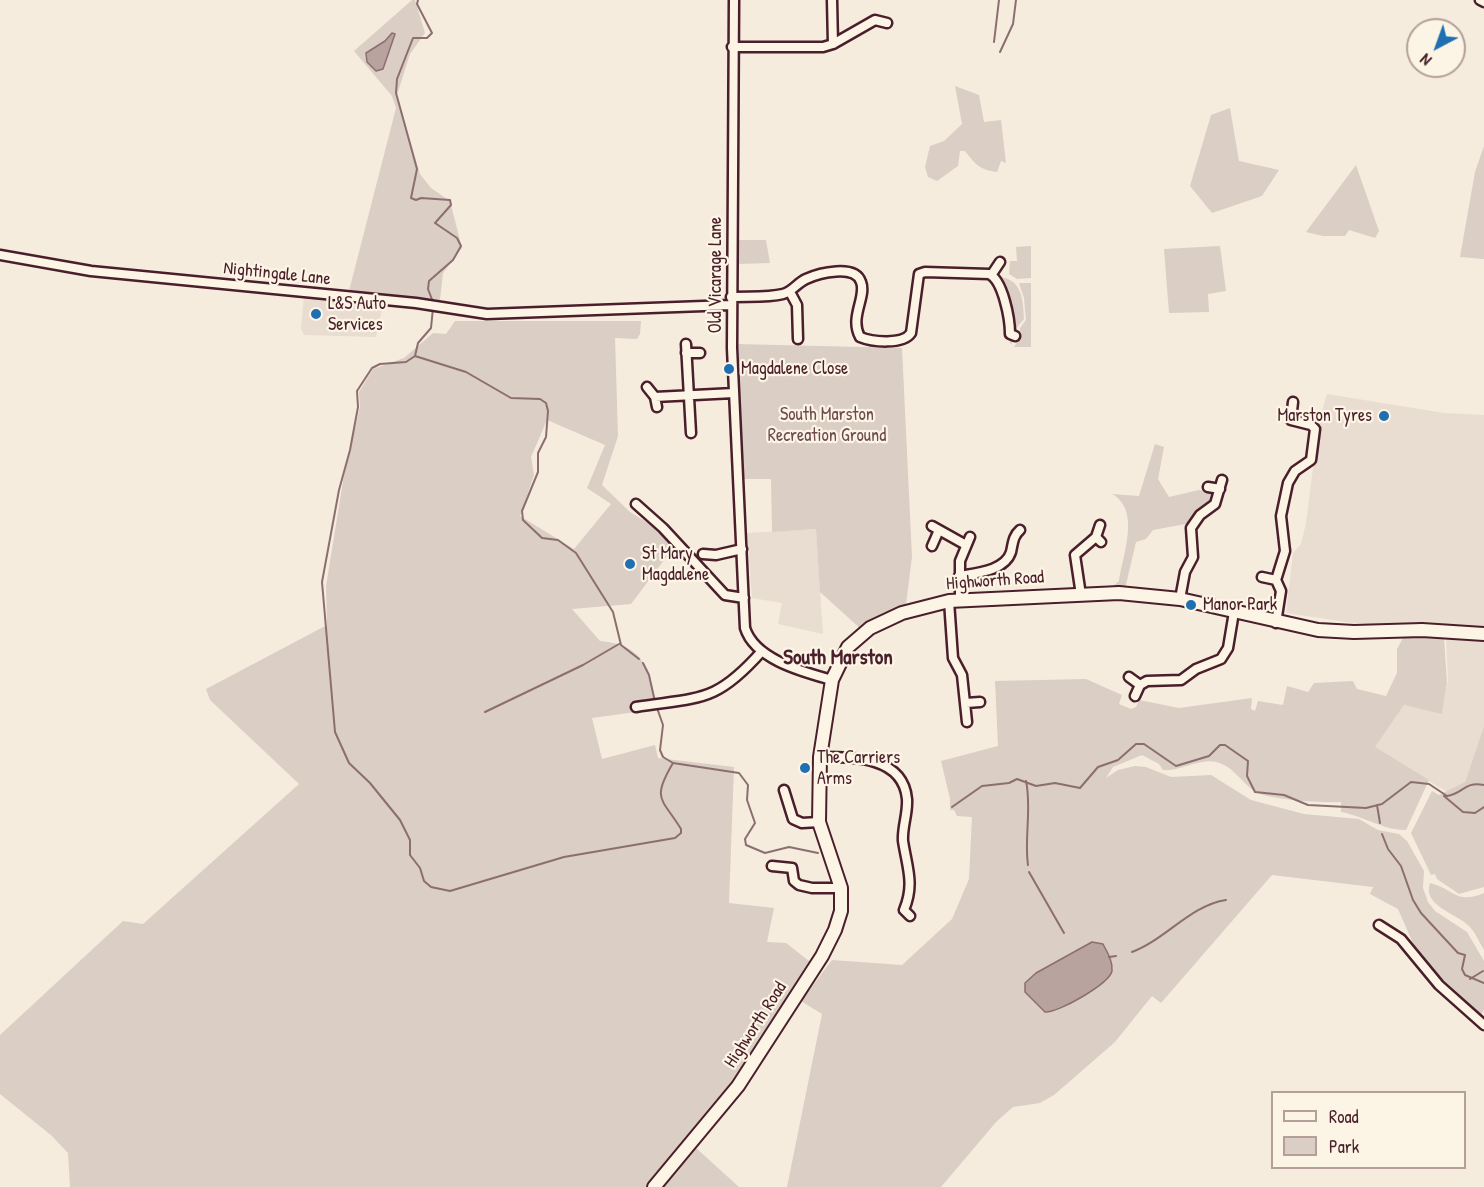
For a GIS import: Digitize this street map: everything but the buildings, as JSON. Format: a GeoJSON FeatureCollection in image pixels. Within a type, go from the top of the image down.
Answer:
{"type":"FeatureCollection","features":[{"type":"Feature","properties":{"kind":"street","name":"Old Vicarage Lane"},"geometry":{"type":"LineString","coordinates":[[734,0],[731,301],[735,451],[746,631],[750,640],[762,651],[790,666],[832,680]]}},
{"type":"Feature","properties":{"kind":"street"},"geometry":{"type":"LineString","coordinates":[[832,0],[833,44]]}},
{"type":"Feature","properties":{"kind":"street"},"geometry":{"type":"LineString","coordinates":[[732,47],[815,47],[833,44],[875,20],[887,23]]}},
{"type":"Feature","properties":{"kind":"street","name":"Nightingale Lane"},"geometry":{"type":"LineString","coordinates":[[0,255],[91,271],[428,305],[487,314],[731,301]]}},
{"type":"Feature","properties":{"kind":"street"},"geometry":{"type":"LineString","coordinates":[[992,274],[1000,262]]}},
{"type":"Feature","properties":{"kind":"street"},"geometry":{"type":"LineString","coordinates":[[731,301],[777,296],[790,292],[812,277],[837,272],[855,274],[862,285],[857,307],[858,334],[867,339],[898,340],[907,338],[911,333],[919,274],[925,272],[992,274]]}},
{"type":"Feature","properties":{"kind":"street"},"geometry":{"type":"LineString","coordinates":[[992,274],[1007,309],[1010,334],[1015,336]]}},
{"type":"Feature","properties":{"kind":"street"},"geometry":{"type":"LineString","coordinates":[[790,292],[797,305],[798,339]]}},
{"type":"Feature","properties":{"kind":"street"},"geometry":{"type":"LineString","coordinates":[[691,433],[686,349],[700,353]]}},
{"type":"Feature","properties":{"kind":"street"},"geometry":{"type":"LineString","coordinates":[[647,387],[655,397],[657,407]]}},
{"type":"Feature","properties":{"kind":"street"},"geometry":{"type":"LineString","coordinates":[[655,397],[734,393]]}},
{"type":"Feature","properties":{"kind":"street"},"geometry":{"type":"LineString","coordinates":[[1276,623],[1281,591],[1276,580],[1285,551],[1281,512],[1288,483],[1295,471],[1310,462],[1315,429],[1311,425],[1291,420],[1293,402]]}},
{"type":"Feature","properties":{"kind":"street"},"geometry":{"type":"LineString","coordinates":[[1180,599],[1185,572],[1193,557],[1191,528],[1200,515],[1215,504],[1221,484],[1208,488]]}},
{"type":"Feature","properties":{"kind":"street"},"geometry":{"type":"LineString","coordinates":[[636,504],[663,528],[725,595],[744,598]]}},
{"type":"Feature","properties":{"kind":"street"},"geometry":{"type":"LineString","coordinates":[[1081,595],[1076,555],[1098,539],[1100,525]]}},
{"type":"Feature","properties":{"kind":"street"},"geometry":{"type":"LineString","coordinates":[[932,546],[935,528],[968,541],[954,600],[953,658],[962,675],[967,722]]}},
{"type":"Feature","properties":{"kind":"street"},"geometry":{"type":"LineString","coordinates":[[959,576],[1005,563],[1010,556],[1014,532]]}},
{"type":"Feature","properties":{"kind":"street"},"geometry":{"type":"LineString","coordinates":[[703,554],[717,555],[742,549]]}},
{"type":"Feature","properties":{"kind":"street"},"geometry":{"type":"LineString","coordinates":[[1262,577],[1276,580]]}},
{"type":"Feature","properties":{"kind":"street","name":"Highworth Road"},"geometry":{"type":"LineString","coordinates":[[654,1187],[731,1095],[822,956],[840,917],[841,888],[819,822],[820,757],[832,680],[848,647],[870,628],[902,613],[954,600],[1134,594],[1180,599],[1276,623],[1340,632],[1400,630],[1484,634]]}},
{"type":"Feature","properties":{"kind":"street"},"geometry":{"type":"LineString","coordinates":[[1135,696],[1140,685],[1154,679],[1182,680],[1196,669],[1221,659],[1228,648],[1234,612]]}},
{"type":"Feature","properties":{"kind":"street"},"geometry":{"type":"LineString","coordinates":[[636,707],[720,691],[738,678],[762,651]]}},
{"type":"Feature","properties":{"kind":"street"},"geometry":{"type":"LineString","coordinates":[[1129,677],[1140,685]]}},
{"type":"Feature","properties":{"kind":"street"},"geometry":{"type":"LineString","coordinates":[[966,703],[980,702]]}},
{"type":"Feature","properties":{"kind":"street"},"geometry":{"type":"LineString","coordinates":[[820,757],[851,757],[878,762],[894,773],[901,782],[907,798],[904,843],[911,877],[904,912]]}},
{"type":"Feature","properties":{"kind":"street"},"geometry":{"type":"LineString","coordinates":[[784,790],[793,819],[802,823],[819,822]]}},
{"type":"Feature","properties":{"kind":"street"},"geometry":{"type":"LineString","coordinates":[[772,866],[792,868],[794,881],[802,886],[841,888]]}},
{"type":"Feature","properties":{"kind":"street"},"geometry":{"type":"LineString","coordinates":[[1379,925],[1401,939],[1439,985],[1484,1025]]}},
{"type":"Feature","properties":{"kind":"shaded area"},"geometry":{"type":"Polygon","coordinates":[[[392,33],[395,34],[383,69],[376,71],[367,62],[366,53],[385,41],[392,33]]]}},
{"type":"Feature","properties":{"kind":"shaded area"},"geometry":{"type":"Polygon","coordinates":[[[304,295],[383,305],[376,337],[304,335],[301,329],[304,295]]]}},
{"type":"Feature","properties":{"kind":"shaded area"},"geometry":{"type":"Polygon","coordinates":[[[1327,394],[1444,413],[1484,415],[1484,631],[1353,623],[1286,613],[1293,553],[1301,544],[1306,523],[1319,421],[1327,394]]]}},
{"type":"Feature","properties":{"kind":"shaded area"},"geometry":{"type":"Polygon","coordinates":[[[816,529],[823,634],[778,624],[782,603],[752,598],[747,533],[816,529]]]}},
{"type":"Feature","properties":{"kind":"shaded area"},"geometry":{"type":"Polygon","coordinates":[[[1446,637],[1484,641],[1484,726],[1465,782],[1447,792],[1374,748],[1404,705],[1442,713],[1448,681],[1446,637]]]}},
{"type":"Feature","properties":{"kind":"shaded area"},"geometry":{"type":"Polygon","coordinates":[[[1092,942],[1103,944],[1108,953],[1112,967],[1109,977],[1082,997],[1061,1008],[1045,1012],[1025,992],[1025,983],[1036,973],[1092,942]]]}},
{"type":"Feature","properties":{"kind":"green space"},"geometry":{"type":"Polygon","coordinates":[[[412,0],[415,0],[425,33],[410,54],[397,95],[420,174],[431,188],[450,201],[462,248],[443,273],[440,300],[349,291],[396,108],[392,96],[354,51],[412,0]]]}},
{"type":"Feature","properties":{"kind":"green space"},"geometry":{"type":"Polygon","coordinates":[[[955,86],[979,95],[984,122],[1001,120],[1006,163],[1001,161],[997,172],[986,170],[978,166],[965,151],[960,151],[958,166],[937,181],[928,177],[925,167],[930,146],[944,141],[962,124],[955,86]]]}},
{"type":"Feature","properties":{"kind":"green space"},"geometry":{"type":"Polygon","coordinates":[[[1230,108],[1239,161],[1279,170],[1262,196],[1212,213],[1190,186],[1211,115],[1230,108]]]}},
{"type":"Feature","properties":{"kind":"green space"},"geometry":{"type":"Polygon","coordinates":[[[1484,146],[1484,259],[1460,257],[1475,172],[1484,146]]]}},
{"type":"Feature","properties":{"kind":"green space"},"geometry":{"type":"Polygon","coordinates":[[[1356,165],[1379,231],[1375,238],[1349,230],[1345,236],[1323,236],[1306,232],[1356,165]]]}},
{"type":"Feature","properties":{"kind":"green space"},"geometry":{"type":"Polygon","coordinates":[[[737,240],[766,240],[770,263],[737,264],[737,240]]]}},
{"type":"Feature","properties":{"kind":"green space"},"geometry":{"type":"Polygon","coordinates":[[[1031,246],[1031,278],[1017,279],[1009,274],[1010,261],[1017,261],[1016,247],[1031,246]]]}},
{"type":"Feature","properties":{"kind":"green space"},"geometry":{"type":"Polygon","coordinates":[[[1220,246],[1226,291],[1208,294],[1209,312],[1169,313],[1164,249],[1220,246]]]}},
{"type":"Feature","properties":{"kind":"green space"},"geometry":{"type":"Polygon","coordinates":[[[999,277],[1017,286],[1022,297],[1024,319],[1017,327],[1017,333],[1009,301],[999,277]]]}},
{"type":"Feature","properties":{"kind":"green space"},"geometry":{"type":"Polygon","coordinates":[[[1019,283],[1031,283],[1031,347],[1014,347],[1020,338],[1020,328],[1026,320],[1024,298],[1019,283]]]}},
{"type":"Feature","properties":{"kind":"green space"},"geometry":{"type":"Polygon","coordinates":[[[455,321],[641,321],[640,334],[637,339],[615,338],[618,436],[602,485],[630,512],[656,528],[674,547],[631,604],[572,609],[600,641],[615,643],[627,648],[643,662],[652,682],[658,709],[592,718],[602,759],[655,745],[658,758],[734,767],[729,903],[774,908],[767,942],[786,943],[813,964],[742,1075],[647,1187],[70,1187],[68,1153],[52,1136],[0,1094],[0,1035],[123,921],[143,924],[299,784],[210,700],[206,689],[327,625],[326,586],[344,475],[360,407],[359,392],[373,369],[404,358],[433,333],[446,334],[455,321]],[[547,420],[531,457],[534,475],[520,516],[574,549],[611,504],[587,488],[605,445],[547,420]]]}},
{"type":"Feature","properties":{"kind":"green space"},"geometry":{"type":"Polygon","coordinates":[[[1017,334],[1012,342],[1011,345],[1008,337],[1017,334]]]}},
{"type":"Feature","properties":{"kind":"green space","name":"South Marston Recreation Ground"},"geometry":{"type":"Polygon","coordinates":[[[737,344],[902,348],[912,557],[906,604],[881,614],[862,630],[820,592],[816,529],[772,532],[771,479],[744,479],[737,344]]]}},
{"type":"Feature","properties":{"kind":"green space"},"geometry":{"type":"Polygon","coordinates":[[[1155,444],[1164,447],[1158,479],[1169,497],[1199,490],[1213,493],[1213,500],[1191,523],[1153,530],[1146,539],[1136,542],[1125,589],[1108,590],[1119,581],[1128,533],[1126,511],[1121,501],[1112,494],[1139,496],[1155,444]]]}},
{"type":"Feature","properties":{"kind":"green space"},"geometry":{"type":"Polygon","coordinates":[[[1403,638],[1444,638],[1447,683],[1442,714],[1404,705],[1375,747],[1429,780],[1406,830],[1389,828],[1341,812],[1341,802],[1296,800],[1260,794],[1226,766],[1215,762],[1200,762],[1177,769],[1163,770],[1159,764],[1142,755],[1113,767],[1106,778],[1118,770],[1135,766],[1146,767],[1171,777],[1211,775],[1251,800],[1304,814],[1359,819],[1378,830],[1399,834],[1407,841],[1424,871],[1423,888],[1428,902],[1435,911],[1467,932],[1484,961],[1484,1010],[1480,1016],[1437,976],[1415,948],[1398,909],[1370,894],[1373,887],[1272,875],[1161,1003],[1152,996],[1115,1042],[1054,1095],[1040,1103],[1013,1107],[997,1121],[941,1187],[787,1187],[822,1014],[801,1001],[832,960],[902,965],[952,919],[969,879],[972,817],[957,816],[954,810],[950,810],[950,799],[941,761],[998,746],[995,681],[1086,679],[1122,695],[1119,704],[1131,709],[1136,707],[1139,700],[1179,708],[1252,698],[1251,709],[1255,711],[1258,701],[1283,705],[1287,686],[1308,692],[1314,683],[1353,681],[1357,689],[1386,696],[1397,673],[1397,649],[1403,638]]]}},
{"type":"Feature","properties":{"kind":"green space"},"geometry":{"type":"Polygon","coordinates":[[[1484,726],[1484,887],[1459,894],[1437,879],[1435,874],[1431,875],[1411,833],[1432,791],[1439,795],[1465,782],[1484,726]]]}},
{"type":"Feature","properties":{"kind":"green space"},"geometry":{"type":"Polygon","coordinates":[[[1430,883],[1461,897],[1484,893],[1484,950],[1469,926],[1435,903],[1429,891],[1430,883]]]}},
{"type":"Feature","properties":{"kind":"green space"},"geometry":{"type":"Polygon","coordinates":[[[695,1147],[739,1187],[663,1187],[695,1147]]]}},
{"type":"Feature","properties":{"kind":"waterway"},"geometry":{"type":"LineString","coordinates":[[418,0],[417,4],[432,33],[427,38],[413,38],[397,79],[396,93],[417,169],[411,198],[450,200],[451,205],[435,223],[457,238],[461,246],[453,260],[429,281],[428,289],[433,302]]}},
{"type":"Feature","properties":{"kind":"waterway"},"geometry":{"type":"LineString","coordinates":[[994,42],[999,0]]}},
{"type":"Feature","properties":{"kind":"waterway"},"geometry":{"type":"LineString","coordinates":[[1000,52],[1013,24],[1016,0]]}},
{"type":"Feature","properties":{"kind":"waterway"},"geometry":{"type":"LineString","coordinates":[[415,356],[418,343],[431,328],[433,308]]}},
{"type":"Feature","properties":{"kind":"waterway"},"geometry":{"type":"LineString","coordinates":[[639,659],[621,645],[613,612],[576,553],[558,540],[542,538],[523,520],[522,511],[538,472],[538,453],[546,437],[548,411],[546,403],[540,399],[511,398],[466,372],[415,356],[406,362],[380,364],[372,368],[357,391],[358,407],[339,490],[322,582],[335,732],[349,763],[370,783],[400,820],[410,840],[410,855],[420,868],[424,881],[431,887],[450,891],[564,857],[675,838],[681,833],[681,829],[664,804],[661,792],[666,775],[673,763]]}},
{"type":"Feature","properties":{"kind":"waterway"},"geometry":{"type":"LineString","coordinates":[[485,712],[583,665],[619,644]]}},
{"type":"Feature","properties":{"kind":"waterway"},"geometry":{"type":"LineString","coordinates":[[643,663],[649,675],[655,702]]}},
{"type":"Feature","properties":{"kind":"waterway"},"geometry":{"type":"LineString","coordinates":[[657,708],[663,725],[660,750],[663,757],[673,763],[739,773],[748,785],[747,800],[755,823],[745,839],[746,845],[765,853],[789,847],[818,853]]}},
{"type":"Feature","properties":{"kind":"waterway"},"geometry":{"type":"LineString","coordinates":[[952,807],[982,786],[1009,783],[1017,779],[1036,786],[1055,783],[1080,788],[1098,767],[1118,760],[1136,744],[1144,744],[1176,766],[1209,756],[1220,745],[1225,745],[1248,761],[1247,776],[1255,792],[1284,795],[1308,805],[1366,808],[1382,804],[1411,782],[1429,784],[1447,796],[1468,786],[1484,785]]}},
{"type":"Feature","properties":{"kind":"waterway"},"geometry":{"type":"LineString","coordinates":[[1026,781],[1028,865]]}},
{"type":"Feature","properties":{"kind":"waterway"},"geometry":{"type":"LineString","coordinates":[[1444,796],[1463,812],[1475,813],[1484,807]]}},
{"type":"Feature","properties":{"kind":"waterway"},"geometry":{"type":"LineString","coordinates":[[1377,805],[1380,823]]}},
{"type":"Feature","properties":{"kind":"waterway"},"geometry":{"type":"LineString","coordinates":[[1382,834],[1388,849],[1401,866],[1413,900],[1421,913],[1458,953],[1465,955],[1462,969],[1465,975],[1484,983]]}},
{"type":"Feature","properties":{"kind":"waterway"},"geometry":{"type":"LineString","coordinates":[[1029,872],[1064,933]]}},
{"type":"Feature","properties":{"kind":"waterway"},"geometry":{"type":"LineString","coordinates":[[1132,952],[1156,940],[1190,915],[1213,903],[1226,900]]}},
{"type":"Feature","properties":{"kind":"waterway"},"geometry":{"type":"LineString","coordinates":[[1109,957],[1116,956]]}},
{"type":"Feature","properties":{"kind":"waterway"},"geometry":{"type":"LineString","coordinates":[[1470,979],[1483,971]]}},
{"type":"Feature","properties":{"kind":"place","name":"L&S Auto Services"},"geometry":{"type":"Point","coordinates":[316,314]}},
{"type":"Feature","properties":{"kind":"place","name":"Magdalene Close"},"geometry":{"type":"Point","coordinates":[729,369]}},
{"type":"Feature","properties":{"kind":"place","name":"Marston Tyres"},"geometry":{"type":"Point","coordinates":[1384,416]}},
{"type":"Feature","properties":{"kind":"place","name":"St Mary Magdalene"},"geometry":{"type":"Point","coordinates":[630,564]}},
{"type":"Feature","properties":{"kind":"place","name":"Manor Park"},"geometry":{"type":"Point","coordinates":[1191,605]}},
{"type":"Feature","properties":{"kind":"place","name":"The Carriers Arms"},"geometry":{"type":"Point","coordinates":[805,768]}},
{"type":"Feature","properties":{"kind":"district","name":"South Marston"},"geometry":{"type":"Point","coordinates":[838,658]}}]}
